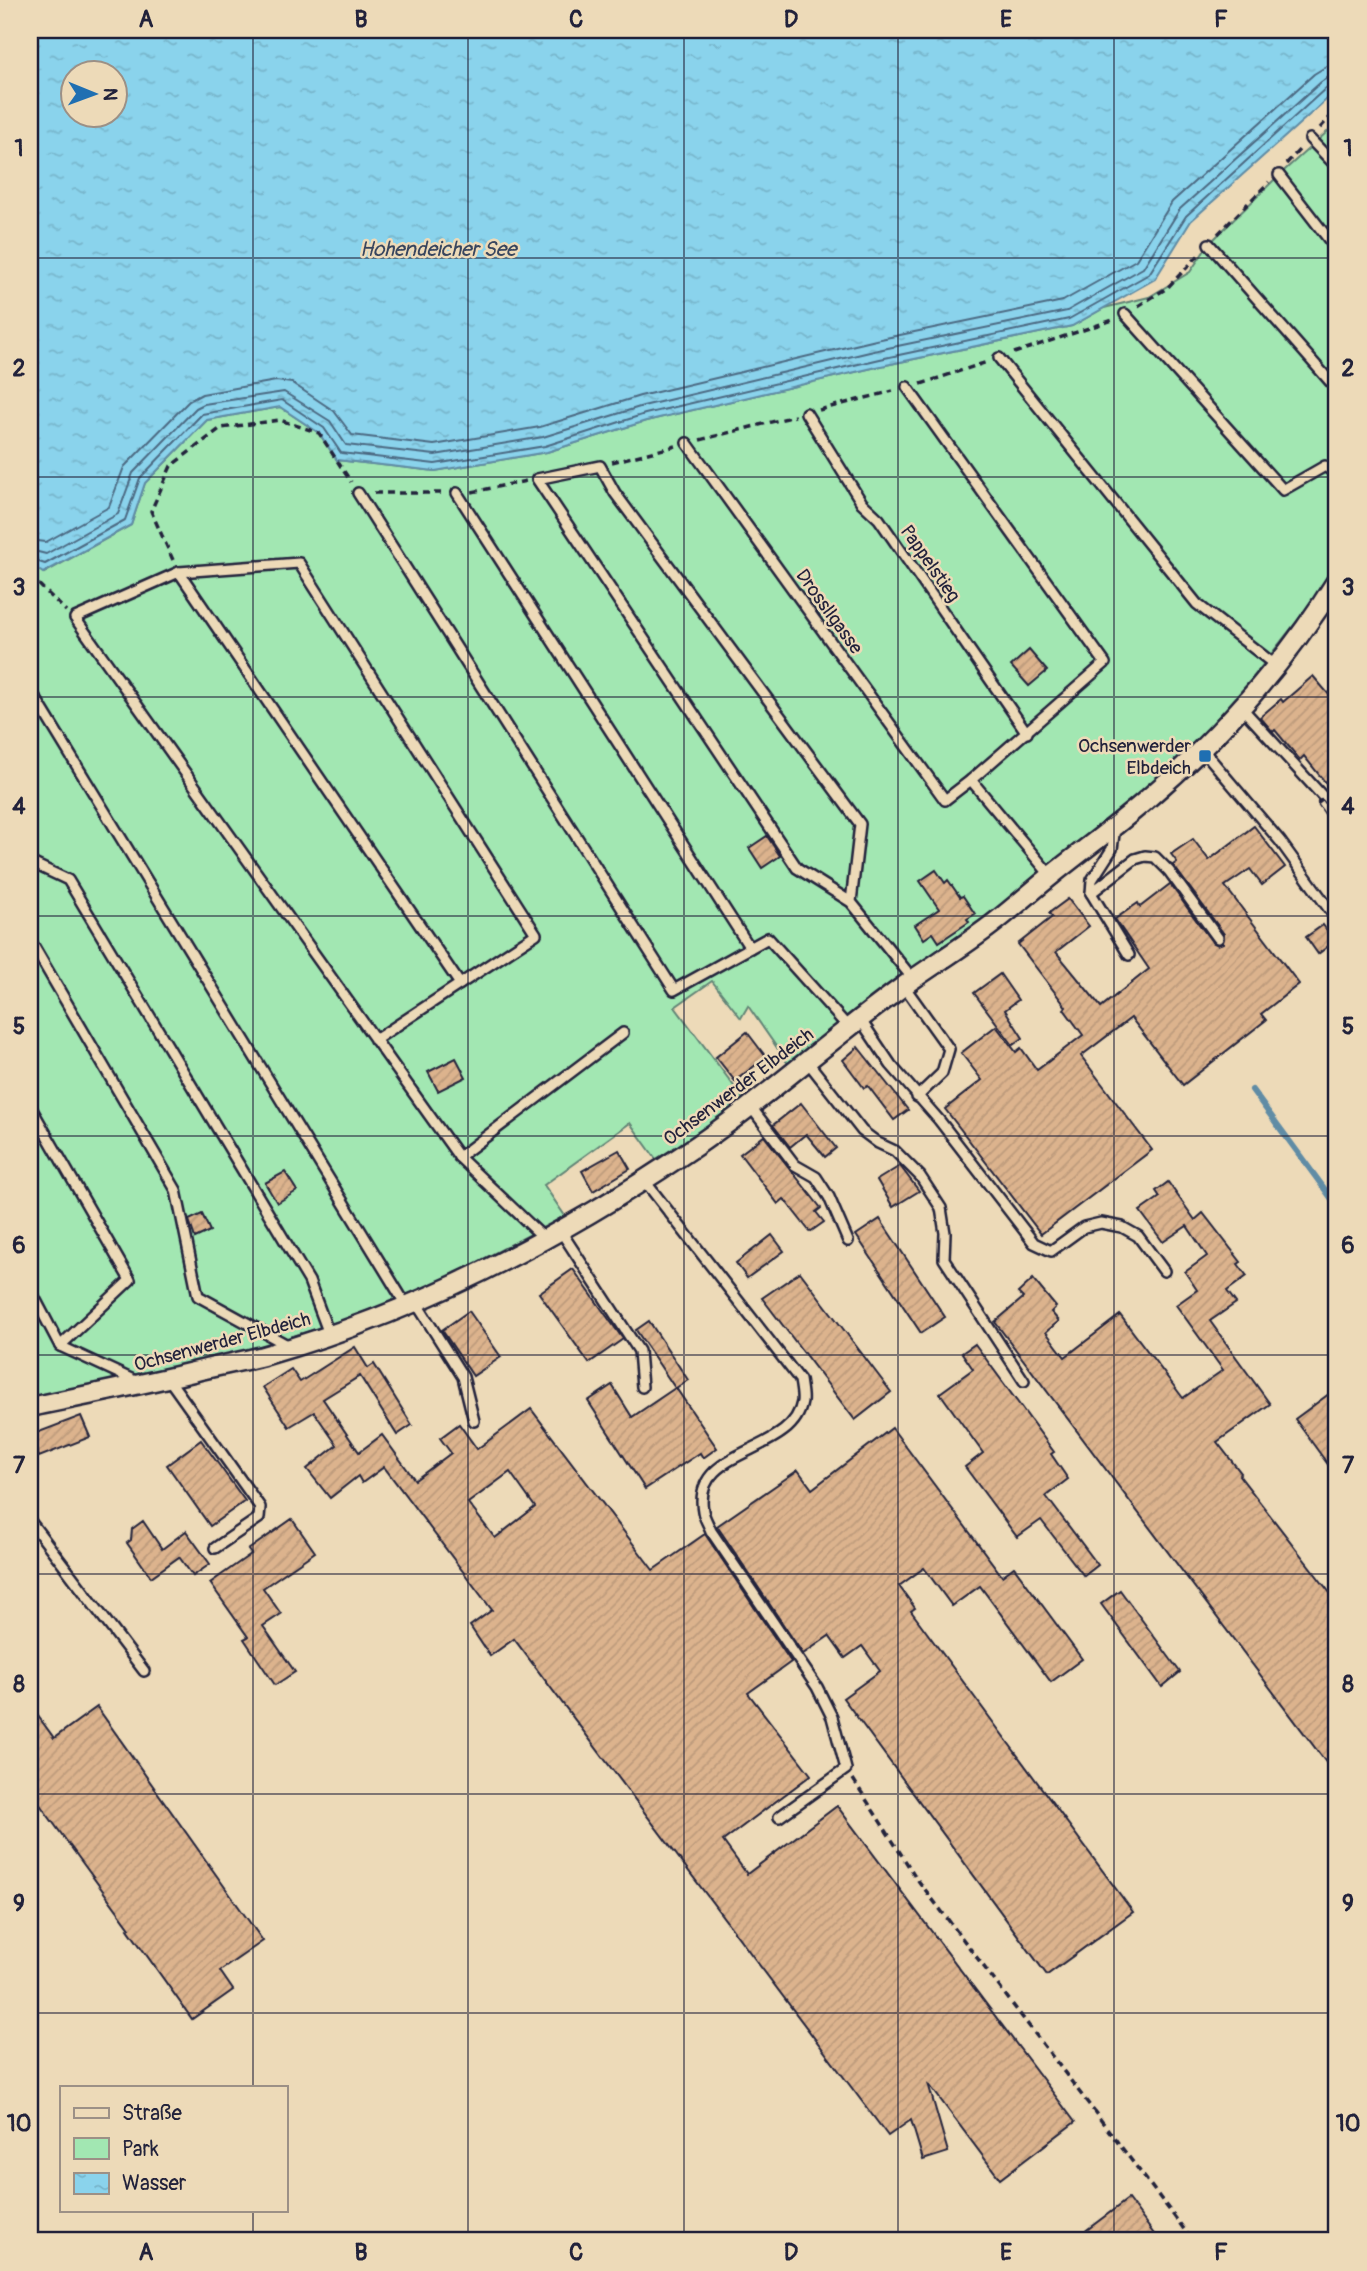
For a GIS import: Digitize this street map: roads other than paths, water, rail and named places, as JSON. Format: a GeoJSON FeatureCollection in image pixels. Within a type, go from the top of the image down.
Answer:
{"type":"FeatureCollection","features":[{"type":"Feature","properties":{"kind":"street","name":"Ochsenwerder Elbdeich"},"geometry":{"type":"LineString","coordinates":[[30,1407],[144,1384],[290,1348],[329,1334],[411,1303],[467,1278],[552,1234],[643,1180],[751,1107],[854,1023],[989,927],[1115,825],[1202,749],[1241,707],[1323,603],[1337,579]]}},
{"type":"Feature","properties":{"kind":"lane"},"geometry":{"type":"LineString","coordinates":[[1310,139],[1337,167]]}},
{"type":"Feature","properties":{"kind":"lane"},"geometry":{"type":"LineString","coordinates":[[1278,173],[1337,250]]}},
{"type":"Feature","properties":{"kind":"lane"},"geometry":{"type":"LineString","coordinates":[[1209,244],[1335,387],[1337,385]]}},
{"type":"Feature","properties":{"kind":"lane"},"geometry":{"type":"LineString","coordinates":[[1125,314],[1283,490],[1325,466],[1337,475]]}},
{"type":"Feature","properties":{"kind":"lane"},"geometry":{"type":"LineString","coordinates":[[999,358],[1197,604],[1275,665]]}},
{"type":"Feature","properties":{"kind":"lane"},"geometry":{"type":"LineString","coordinates":[[907,387],[1105,663],[971,780],[1051,876]]}},
{"type":"Feature","properties":{"kind":"lane","name":"Pappelstieg"},"geometry":{"type":"LineString","coordinates":[[806,413],[862,503],[879,519],[1027,733]]}},
{"type":"Feature","properties":{"kind":"lane","name":"Drossllgasse"},"geometry":{"type":"LineString","coordinates":[[687,443],[945,800],[971,780]]}},
{"type":"Feature","properties":{"kind":"lane"},"geometry":{"type":"LineString","coordinates":[[851,902],[860,824],[615,493],[600,466],[537,479],[797,868],[851,902],[909,983],[949,1049],[942,1073],[917,1097]]}},
{"type":"Feature","properties":{"kind":"lane"},"geometry":{"type":"LineString","coordinates":[[358,493],[674,990],[768,939],[854,1023],[891,1065],[939,1120],[1034,1243],[1051,1251],[1084,1227],[1101,1223],[1122,1227],[1138,1236],[1164,1271]]}},
{"type":"Feature","properties":{"kind":"lane"},"geometry":{"type":"LineString","coordinates":[[457,493],[750,948]]}},
{"type":"Feature","properties":{"kind":"lane"},"geometry":{"type":"LineString","coordinates":[[375,1040],[537,934],[299,563],[178,572],[75,618],[375,1040],[459,1157],[552,1234],[639,1350],[642,1387]]}},
{"type":"Feature","properties":{"kind":"lane"},"geometry":{"type":"LineString","coordinates":[[178,572],[460,984]]}},
{"type":"Feature","properties":{"kind":"lane"},"geometry":{"type":"LineString","coordinates":[[30,689],[411,1303],[463,1377],[474,1421]]}},
{"type":"Feature","properties":{"kind":"lane"},"geometry":{"type":"LineString","coordinates":[[1241,707],[1337,812]]}},
{"type":"Feature","properties":{"kind":"lane"},"geometry":{"type":"LineString","coordinates":[[1202,749],[1280,841],[1337,920]]}},
{"type":"Feature","properties":{"kind":"lane"},"geometry":{"type":"LineString","coordinates":[[1115,825],[1112,849],[1092,880],[1091,893],[1129,955]]}},
{"type":"Feature","properties":{"kind":"lane"},"geometry":{"type":"LineString","coordinates":[[1091,893],[1135,859],[1155,857],[1169,871],[1218,939]]}},
{"type":"Feature","properties":{"kind":"lane"},"geometry":{"type":"LineString","coordinates":[[30,858],[33,863],[68,880],[309,1281],[329,1334]]}},
{"type":"Feature","properties":{"kind":"lane"},"geometry":{"type":"LineString","coordinates":[[30,940],[176,1190],[198,1296],[290,1348]]}},
{"type":"Feature","properties":{"kind":"lane"},"geometry":{"type":"LineString","coordinates":[[459,1157],[623,1033]]}},
{"type":"Feature","properties":{"kind":"lane"},"geometry":{"type":"LineString","coordinates":[[807,1062],[862,1131],[904,1158],[920,1176],[941,1208],[945,1233],[944,1259],[1024,1381]]}},
{"type":"Feature","properties":{"kind":"lane"},"geometry":{"type":"LineString","coordinates":[[30,1106],[130,1280],[60,1346]]}},
{"type":"Feature","properties":{"kind":"lane"},"geometry":{"type":"LineString","coordinates":[[751,1107],[795,1165],[816,1177],[829,1197],[848,1241]]}},
{"type":"Feature","properties":{"kind":"lane"},"geometry":{"type":"LineString","coordinates":[[643,1180],[800,1380],[802,1402],[794,1420],[774,1437],[715,1468],[704,1488],[703,1511],[711,1531],[817,1687],[832,1717],[846,1769],[779,1817]]}},
{"type":"Feature","properties":{"kind":"lane"},"geometry":{"type":"LineString","coordinates":[[30,1289],[60,1346],[144,1384]]}},
{"type":"Feature","properties":{"kind":"lane"},"geometry":{"type":"LineString","coordinates":[[168,1378],[260,1507],[259,1518],[215,1548]]}},
{"type":"Feature","properties":{"kind":"lane"},"geometry":{"type":"LineString","coordinates":[[30,1521],[144,1671]]}},
{"type":"Feature","properties":{"kind":"water","name":"Hohendeicher See"},"geometry":{"type":"Polygon","coordinates":[[[30,30],[1337,30],[1337,90],[1191,221],[1155,279],[1072,326],[881,366],[646,421],[547,452],[435,471],[337,460],[319,433],[280,407],[207,420],[145,483],[131,525],[43,573],[30,564],[30,30]]]}},
{"type":"Feature","properties":{"kind":"waterway"},"geometry":{"type":"LineString","coordinates":[[1252,1090],[1337,1206]]}},
{"type":"Feature","properties":{"kind":"railway"},"geometry":{"type":"LineString","coordinates":[[1321,803],[1337,826]]}},
{"type":"Feature","properties":{"kind":"place","name":"Ochsenwerder Elbdeich"},"geometry":{"type":"Point","coordinates":[1205,756]}}]}
